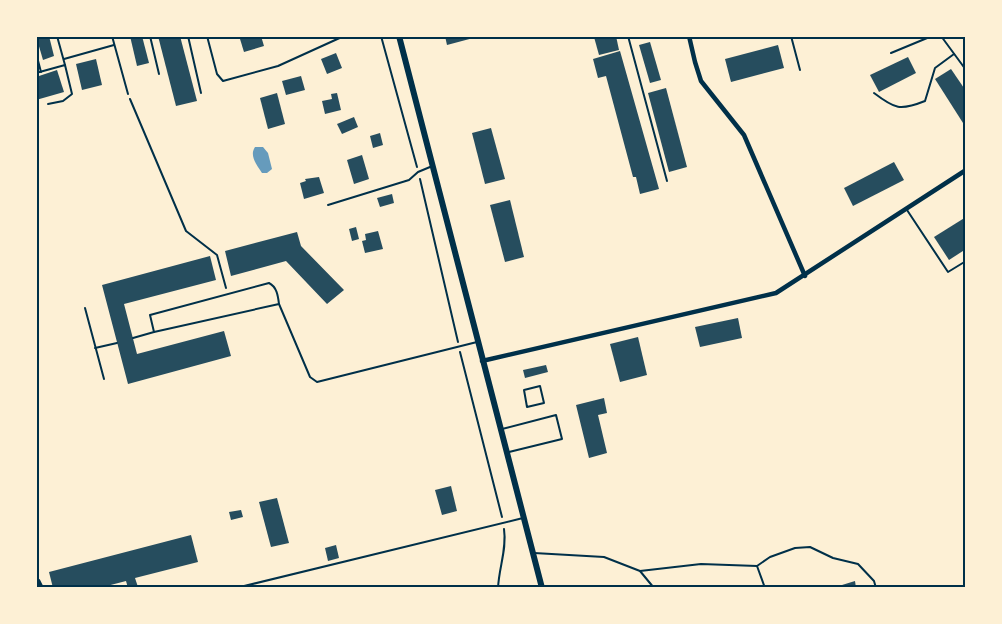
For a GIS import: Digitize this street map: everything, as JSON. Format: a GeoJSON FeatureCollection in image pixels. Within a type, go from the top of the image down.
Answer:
{"type":"FeatureCollection","features":[{"type":"Feature","properties":{"kind":"main road"},"geometry":{"type":"LineString","coordinates":[[399,36],[542,588]]}},
{"type":"Feature","properties":{"kind":"street"},"geometry":{"type":"LineString","coordinates":[[688,36],[701,81],[744,135],[805,276]]}},
{"type":"Feature","properties":{"kind":"street"},"geometry":{"type":"LineString","coordinates":[[482,361],[776,293],[966,170]]}},
{"type":"Feature","properties":{"kind":"lane"},"geometry":{"type":"LineString","coordinates":[[48,104],[62,101],[72,94],[57,36]]}},
{"type":"Feature","properties":{"kind":"lane"},"geometry":{"type":"LineString","coordinates":[[112,36],[128,94]]}},
{"type":"Feature","properties":{"kind":"lane"},"geometry":{"type":"LineString","coordinates":[[150,36],[160,74]]}},
{"type":"Feature","properties":{"kind":"lane"},"geometry":{"type":"LineString","coordinates":[[188,36],[201,93]]}},
{"type":"Feature","properties":{"kind":"lane"},"geometry":{"type":"LineString","coordinates":[[207,36],[217,74],[219,79],[223,81],[278,66],[344,36]]}},
{"type":"Feature","properties":{"kind":"lane"},"geometry":{"type":"LineString","coordinates":[[628,36],[667,181]]}},
{"type":"Feature","properties":{"kind":"lane"},"geometry":{"type":"LineString","coordinates":[[791,36],[800,70]]}},
{"type":"Feature","properties":{"kind":"lane"},"geometry":{"type":"LineString","coordinates":[[891,53],[932,36]]}},
{"type":"Feature","properties":{"kind":"lane"},"geometry":{"type":"LineString","coordinates":[[941,36],[966,70]]}},
{"type":"Feature","properties":{"kind":"lane"},"geometry":{"type":"LineString","coordinates":[[64,59],[114,45]]}},
{"type":"Feature","properties":{"kind":"lane"},"geometry":{"type":"LineString","coordinates":[[36,53],[41,72]]}},
{"type":"Feature","properties":{"kind":"lane"},"geometry":{"type":"LineString","coordinates":[[874,93],[887,102],[906,109],[925,102],[935,68],[954,54]]}},
{"type":"Feature","properties":{"kind":"lane"},"geometry":{"type":"LineString","coordinates":[[36,73],[65,65]]}},
{"type":"Feature","properties":{"kind":"lane"},"geometry":{"type":"LineString","coordinates":[[328,205],[409,180],[418,172],[432,166]]}},
{"type":"Feature","properties":{"kind":"lane"},"geometry":{"type":"LineString","coordinates":[[906,210],[948,272],[966,261]]}},
{"type":"Feature","properties":{"kind":"lane"},"geometry":{"type":"LineString","coordinates":[[154,332],[150,315],[268,283],[277,292],[279,304],[310,377],[317,382],[478,342]]}},
{"type":"Feature","properties":{"kind":"lane"},"geometry":{"type":"LineString","coordinates":[[133,338],[279,304]]}},
{"type":"Feature","properties":{"kind":"lane"},"geometry":{"type":"LineString","coordinates":[[85,308],[104,379]]}},
{"type":"Feature","properties":{"kind":"lane"},"geometry":{"type":"LineString","coordinates":[[95,348],[117,343]]}},
{"type":"Feature","properties":{"kind":"lane"},"geometry":{"type":"LineString","coordinates":[[500,429],[556,415],[562,439],[506,453]]}},
{"type":"Feature","properties":{"kind":"lane"},"geometry":{"type":"LineString","coordinates":[[236,588],[523,518]]}},
{"type":"Feature","properties":{"kind":"lane"},"geometry":{"type":"LineString","coordinates":[[532,552],[604,557],[640,571],[701,564],[757,566],[770,557],[795,548],[810,547],[833,558],[858,564],[874,581],[876,588]]}},
{"type":"Feature","properties":{"kind":"lane"},"geometry":{"type":"LineString","coordinates":[[757,566],[765,588]]}},
{"type":"Feature","properties":{"kind":"lane"},"geometry":{"type":"LineString","coordinates":[[640,571],[654,588]]}},
{"type":"Feature","properties":{"kind":"path"},"geometry":{"type":"LineString","coordinates":[[381,36],[418,172],[503,522],[506,543],[499,573],[498,588]]}},
{"type":"Feature","properties":{"kind":"path"},"geometry":{"type":"LineString","coordinates":[[128,94],[186,231],[217,254],[227,293]]}},
{"type":"Feature","properties":{"kind":"path"},"geometry":{"type":"LineString","coordinates":[[540,386],[544,403],[528,407],[524,390],[540,386]]}},
{"type":"Feature","properties":{"kind":"water"},"geometry":{"type":"Polygon","coordinates":[[[255,147],[263,147],[268,153],[272,169],[267,173],[262,173],[254,160],[253,150],[255,147]]]}},
{"type":"Feature","properties":{"kind":"building"},"geometry":{"type":"Polygon","coordinates":[[[36,36],[49,36],[54,56],[43,60],[36,36]]]}},
{"type":"Feature","properties":{"kind":"building"},"geometry":{"type":"Polygon","coordinates":[[[130,36],[142,36],[149,63],[137,66],[130,36]]]}},
{"type":"Feature","properties":{"kind":"building"},"geometry":{"type":"Polygon","coordinates":[[[158,36],[180,36],[197,101],[176,106],[158,36]]]}},
{"type":"Feature","properties":{"kind":"building"},"geometry":{"type":"Polygon","coordinates":[[[248,36],[261,36],[264,46],[244,52],[240,39],[248,36]]]}},
{"type":"Feature","properties":{"kind":"building"},"geometry":{"type":"Polygon","coordinates":[[[445,36],[477,36],[477,37],[447,45],[445,36]]]}},
{"type":"Feature","properties":{"kind":"building"},"geometry":{"type":"Polygon","coordinates":[[[616,36],[619,50],[599,55],[594,37],[616,36]]]}},
{"type":"Feature","properties":{"kind":"building"},"geometry":{"type":"Polygon","coordinates":[[[650,42],[661,80],[650,83],[639,45],[650,42]]]}},
{"type":"Feature","properties":{"kind":"building"},"geometry":{"type":"Polygon","coordinates":[[[778,45],[784,68],[731,82],[725,59],[778,45]]]}},
{"type":"Feature","properties":{"kind":"building"},"geometry":{"type":"Polygon","coordinates":[[[620,51],[659,189],[640,194],[636,177],[633,177],[606,76],[598,78],[593,59],[620,51]]]}},
{"type":"Feature","properties":{"kind":"building"},"geometry":{"type":"Polygon","coordinates":[[[336,53],[342,68],[327,74],[321,59],[336,53]]]}},
{"type":"Feature","properties":{"kind":"building"},"geometry":{"type":"Polygon","coordinates":[[[908,57],[916,73],[879,92],[870,75],[908,57]]]}},
{"type":"Feature","properties":{"kind":"building"},"geometry":{"type":"Polygon","coordinates":[[[96,59],[102,85],[82,90],[76,64],[96,59]]]}},
{"type":"Feature","properties":{"kind":"building"},"geometry":{"type":"Polygon","coordinates":[[[951,69],[966,91],[966,121],[963,123],[935,79],[951,69]]]}},
{"type":"Feature","properties":{"kind":"building"},"geometry":{"type":"Polygon","coordinates":[[[57,70],[64,92],[36,100],[36,77],[57,70]]]}},
{"type":"Feature","properties":{"kind":"building"},"geometry":{"type":"Polygon","coordinates":[[[301,76],[305,90],[286,95],[282,81],[301,76]]]}},
{"type":"Feature","properties":{"kind":"building"},"geometry":{"type":"Polygon","coordinates":[[[666,88],[687,167],[669,172],[648,93],[666,88]]]}},
{"type":"Feature","properties":{"kind":"building"},"geometry":{"type":"Polygon","coordinates":[[[277,93],[285,124],[268,129],[260,98],[277,93]]]}},
{"type":"Feature","properties":{"kind":"building"},"geometry":{"type":"Polygon","coordinates":[[[337,93],[341,110],[325,114],[322,101],[332,99],[331,94],[337,93]]]}},
{"type":"Feature","properties":{"kind":"building"},"geometry":{"type":"Polygon","coordinates":[[[354,117],[358,127],[342,134],[337,124],[354,117]]]}},
{"type":"Feature","properties":{"kind":"building"},"geometry":{"type":"Polygon","coordinates":[[[491,128],[505,179],[485,184],[472,133],[491,128]]]}},
{"type":"Feature","properties":{"kind":"building"},"geometry":{"type":"Polygon","coordinates":[[[380,133],[383,145],[373,148],[370,136],[380,133]]]}},
{"type":"Feature","properties":{"kind":"building"},"geometry":{"type":"Polygon","coordinates":[[[362,155],[369,179],[354,184],[347,160],[362,155]]]}},
{"type":"Feature","properties":{"kind":"building"},"geometry":{"type":"Polygon","coordinates":[[[894,162],[904,180],[853,206],[844,188],[894,162]]]}},
{"type":"Feature","properties":{"kind":"building"},"geometry":{"type":"Polygon","coordinates":[[[319,177],[324,193],[304,199],[300,183],[306,181],[305,179],[319,177]]]}},
{"type":"Feature","properties":{"kind":"building"},"geometry":{"type":"Polygon","coordinates":[[[392,194],[394,203],[380,207],[377,198],[392,194]]]}},
{"type":"Feature","properties":{"kind":"building"},"geometry":{"type":"Polygon","coordinates":[[[510,200],[524,257],[505,262],[490,205],[510,200]]]}},
{"type":"Feature","properties":{"kind":"building"},"geometry":{"type":"Polygon","coordinates":[[[966,217],[966,249],[949,260],[934,237],[966,217]]]}},
{"type":"Feature","properties":{"kind":"building"},"geometry":{"type":"Polygon","coordinates":[[[356,227],[359,239],[352,241],[349,229],[356,227]]]}},
{"type":"Feature","properties":{"kind":"building"},"geometry":{"type":"Polygon","coordinates":[[[378,231],[383,249],[365,253],[362,241],[366,240],[365,234],[378,231]]]}},
{"type":"Feature","properties":{"kind":"building"},"geometry":{"type":"Polygon","coordinates":[[[297,232],[301,246],[344,290],[327,304],[286,261],[231,276],[225,251],[297,232]]]}},
{"type":"Feature","properties":{"kind":"building"},"geometry":{"type":"Polygon","coordinates":[[[210,256],[216,280],[124,304],[137,354],[224,331],[231,356],[128,384],[102,285],[210,256]]]}},
{"type":"Feature","properties":{"kind":"building"},"geometry":{"type":"Polygon","coordinates":[[[738,318],[742,338],[700,347],[695,327],[738,318]]]}},
{"type":"Feature","properties":{"kind":"building"},"geometry":{"type":"Polygon","coordinates":[[[638,337],[647,375],[620,382],[610,344],[638,337]]]}},
{"type":"Feature","properties":{"kind":"building"},"geometry":{"type":"Polygon","coordinates":[[[546,365],[548,372],[525,378],[523,370],[546,365]]]}},
{"type":"Feature","properties":{"kind":"building"},"geometry":{"type":"Polygon","coordinates":[[[604,398],[607,413],[598,415],[607,453],[589,458],[576,405],[604,398]]]}},
{"type":"Feature","properties":{"kind":"building"},"geometry":{"type":"Polygon","coordinates":[[[451,486],[457,511],[442,515],[435,490],[451,486]]]}},
{"type":"Feature","properties":{"kind":"building"},"geometry":{"type":"Polygon","coordinates":[[[277,498],[289,543],[271,547],[259,502],[277,498]]]}},
{"type":"Feature","properties":{"kind":"building"},"geometry":{"type":"Polygon","coordinates":[[[241,510],[243,517],[231,520],[229,512],[241,510]]]}},
{"type":"Feature","properties":{"kind":"building"},"geometry":{"type":"Polygon","coordinates":[[[191,535],[198,562],[135,578],[138,587],[128,588],[126,581],[99,588],[53,588],[49,572],[191,535]]]}},
{"type":"Feature","properties":{"kind":"building"},"geometry":{"type":"Polygon","coordinates":[[[336,545],[339,558],[328,561],[325,548],[336,545]]]}},
{"type":"Feature","properties":{"kind":"building"},"geometry":{"type":"Polygon","coordinates":[[[855,581],[856,588],[842,588],[842,585],[855,581]]]}}]}
